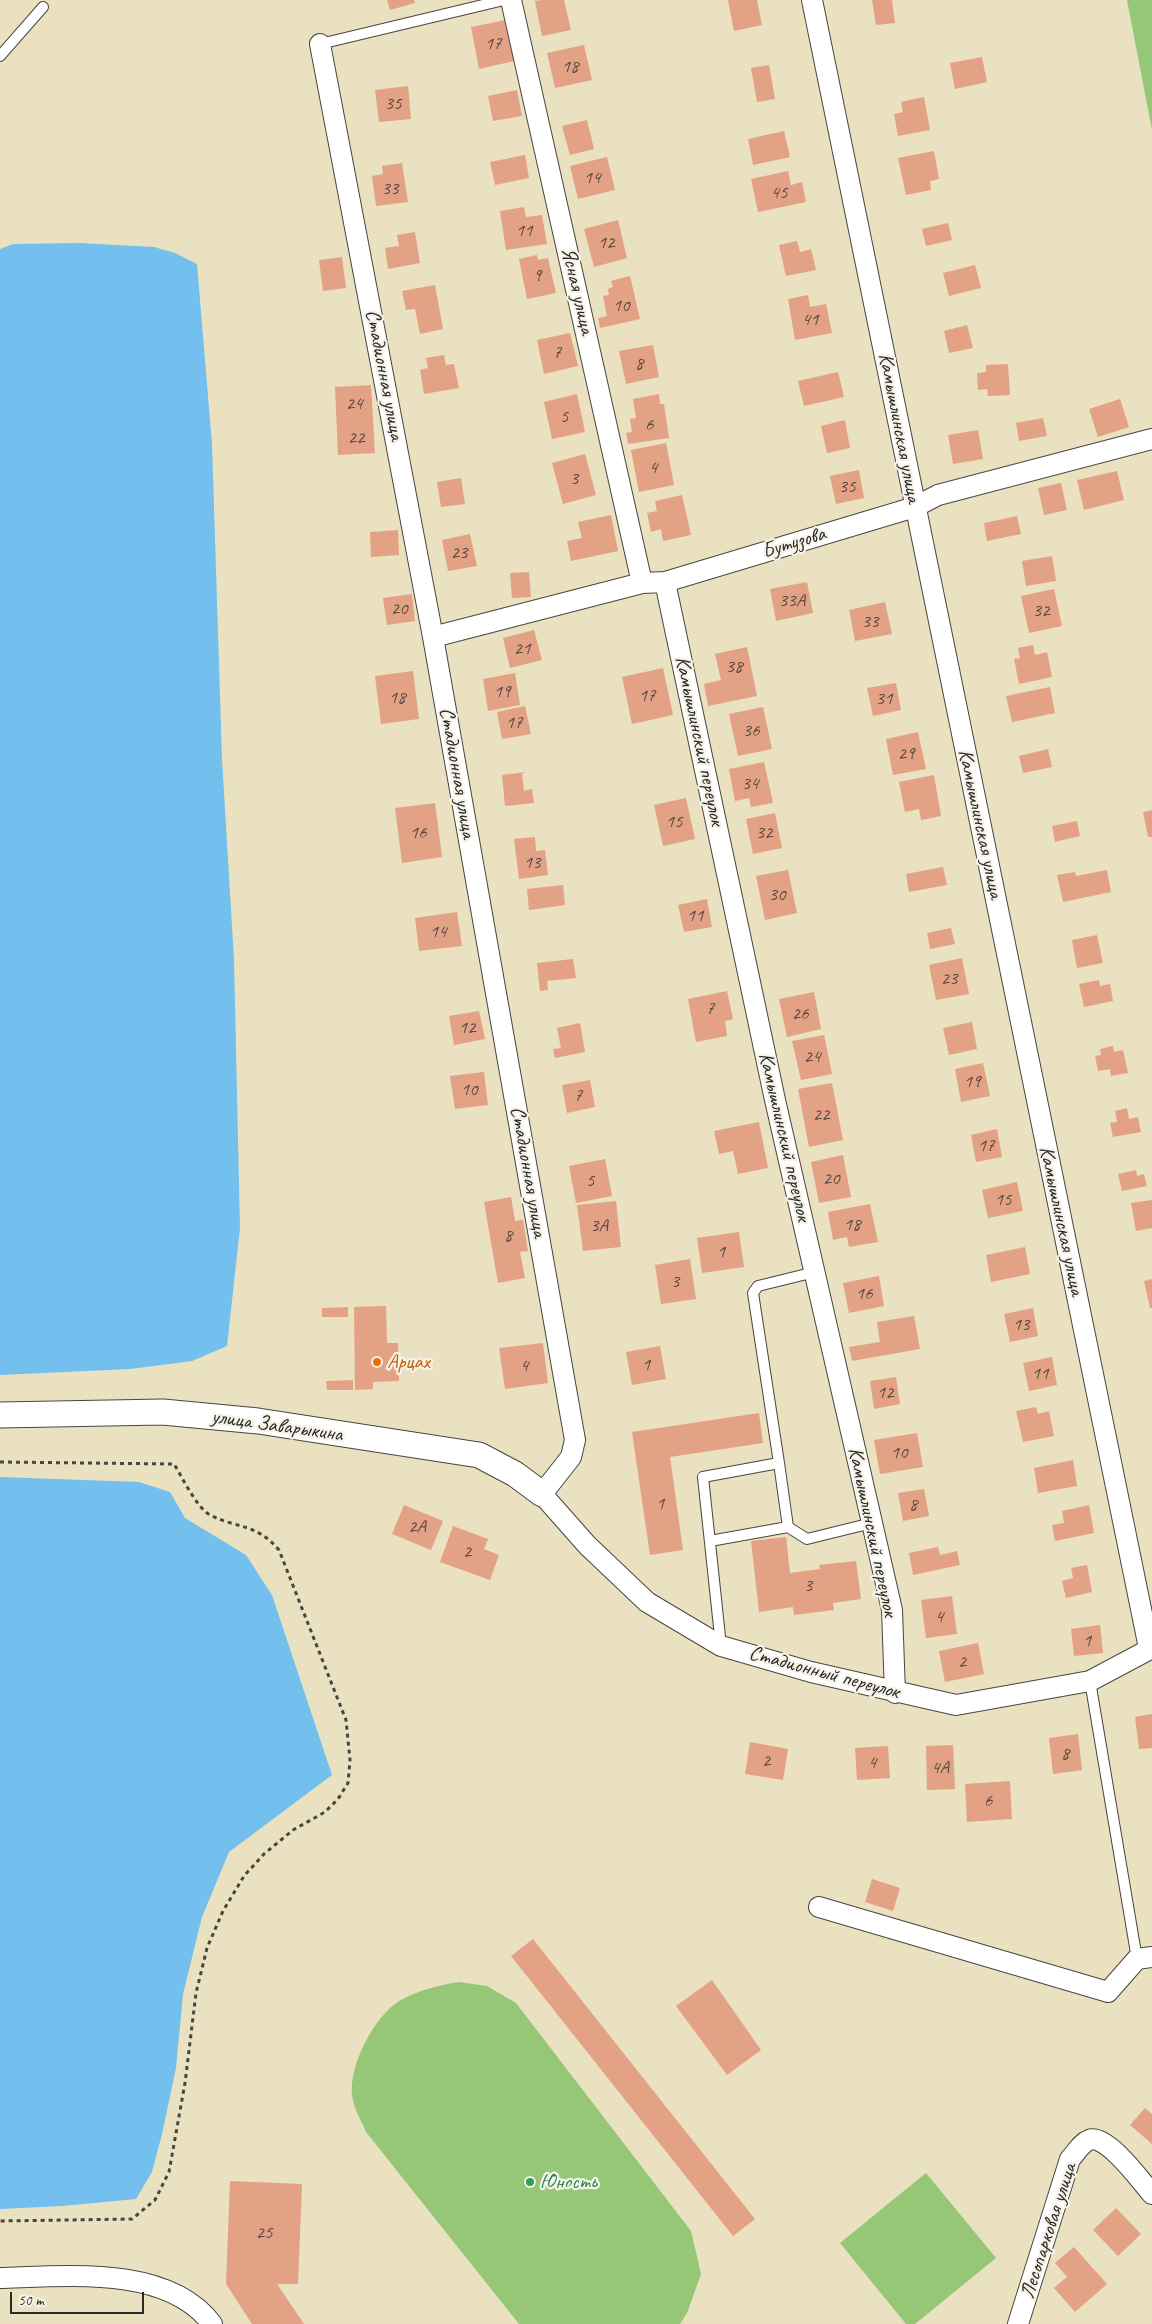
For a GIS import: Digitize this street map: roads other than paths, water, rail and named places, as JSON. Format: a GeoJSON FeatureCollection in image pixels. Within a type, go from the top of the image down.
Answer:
{"type":"FeatureCollection","features":[{"type":"Feature","properties":{"kind":"street","name":"Ясная улица"},"geometry":{"type":"LineString","coordinates":[[511,0],[642,583]]}},
{"type":"Feature","properties":{"kind":"street","name":"Камышлинская улица"},"geometry":{"type":"LineString","coordinates":[[812,0],[1150,1648]]}},
{"type":"Feature","properties":{"kind":"street","name":"Стадионная улица"},"geometry":{"type":"LineString","coordinates":[[320,44],[433,637],[575,1440],[571,1457],[542,1494]]}},
{"type":"Feature","properties":{"kind":"street","name":"Бутузова"},"geometry":{"type":"LineString","coordinates":[[433,637],[642,583],[665,582],[915,507],[938,495],[1152,439]]}},
{"type":"Feature","properties":{"kind":"street","name":"Камышлинский переулок"},"geometry":{"type":"LineString","coordinates":[[665,582],[773,1090],[892,1610],[895,1692]]}},
{"type":"Feature","properties":{"kind":"street","name":"улица Заварыкина"},"geometry":{"type":"LineString","coordinates":[[0,1415],[163,1412],[258,1421],[480,1455],[515,1474],[542,1494]]}},
{"type":"Feature","properties":{"kind":"street","name":"Стадионный переулок"},"geometry":{"type":"LineString","coordinates":[[542,1494],[587,1545],[647,1602],[721,1646],[811,1672],[956,1706],[1090,1681],[1150,1648]]}},
{"type":"Feature","properties":{"kind":"street"},"geometry":{"type":"LineString","coordinates":[[819,1907],[1108,1992],[1145,1958]]}},
{"type":"Feature","properties":{"kind":"street","name":"Лесопарковая улица"},"geometry":{"type":"LineString","coordinates":[[1018,2324],[1070,2160],[1082,2145],[1091,2139],[1100,2140],[1105,2143],[1152,2194]]}},
{"type":"Feature","properties":{"kind":"street"},"geometry":{"type":"LineString","coordinates":[[0,2278],[76,2275],[127,2280],[173,2291],[202,2311],[212,2324]]}},
{"type":"Feature","properties":{"kind":"lane"},"geometry":{"type":"LineString","coordinates":[[320,44],[504,0]]}},
{"type":"Feature","properties":{"kind":"lane"},"geometry":{"type":"LineString","coordinates":[[0,56],[43,7]]}},
{"type":"Feature","properties":{"kind":"lane"},"geometry":{"type":"LineString","coordinates":[[788,1527],[753,1292],[758,1286],[815,1272]]}},
{"type":"Feature","properties":{"kind":"lane"},"geometry":{"type":"LineString","coordinates":[[721,1646],[703,1477],[779,1463]]}},
{"type":"Feature","properties":{"kind":"lane"},"geometry":{"type":"LineString","coordinates":[[710,1541],[788,1527],[807,1539],[872,1523]]}},
{"type":"Feature","properties":{"kind":"lane"},"geometry":{"type":"LineString","coordinates":[[1090,1681],[1145,1958]]}},
{"type":"Feature","properties":{"kind":"water"},"geometry":{"type":"Polygon","coordinates":[[[80,243],[154,247],[175,253],[197,264],[212,444],[222,759],[234,960],[240,1228],[227,1346],[192,1361],[130,1369],[0,1375],[0,249],[13,244],[80,243]]]}},
{"type":"Feature","properties":{"kind":"water"},"geometry":{"type":"Polygon","coordinates":[[[0,1477],[139,1482],[170,1492],[185,1518],[246,1555],[272,1595],[332,1775],[229,1852],[202,1917],[183,1994],[176,2068],[162,2134],[152,2172],[136,2199],[62,2206],[0,2209],[0,1477]]]}},
{"type":"Feature","properties":{"kind":"place","name":"Арцах"},"geometry":{"type":"Point","coordinates":[377,1362]}},
{"type":"Feature","properties":{"kind":"place","name":"Юность"},"geometry":{"type":"Point","coordinates":[530,2182]}}]}
